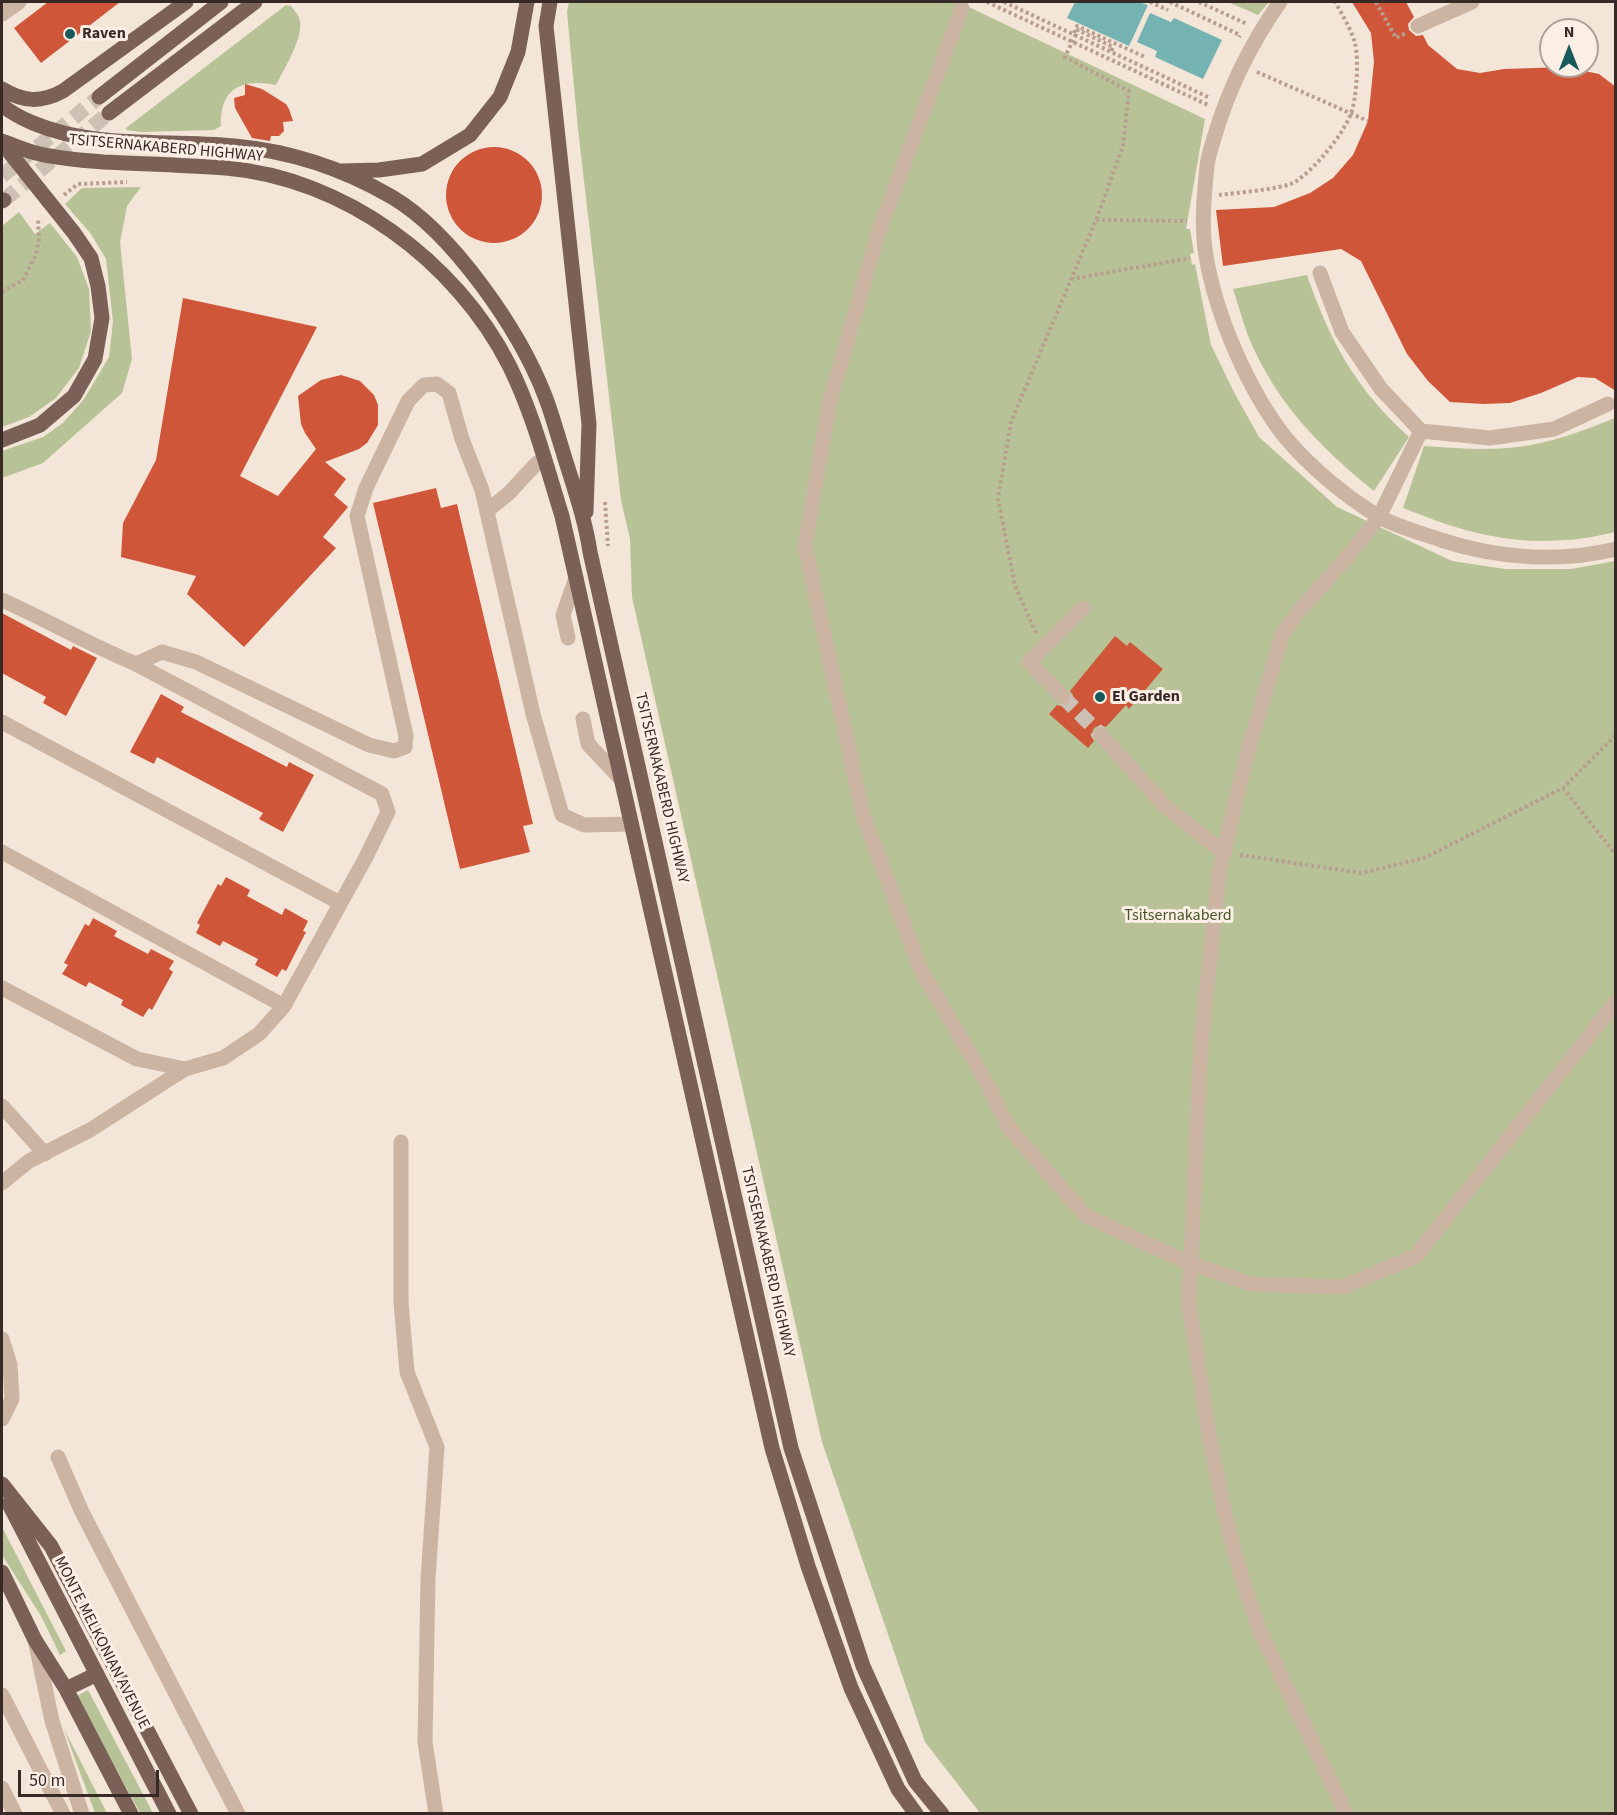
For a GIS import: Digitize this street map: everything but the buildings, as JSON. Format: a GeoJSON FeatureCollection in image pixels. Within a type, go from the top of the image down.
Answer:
{"type":"FeatureCollection","features":[{"type":"Feature","properties":{"kind":"main road"},"geometry":{"type":"LineString","coordinates":[[2,89],[24,99],[44,99],[53,96],[186,2]]}},
{"type":"Feature","properties":{"kind":"main road"},"geometry":{"type":"LineString","coordinates":[[99,97],[221,2]]}},
{"type":"Feature","properties":{"kind":"main road"},"geometry":{"type":"LineString","coordinates":[[110,114],[255,2]]}},
{"type":"Feature","properties":{"kind":"main road"},"geometry":{"type":"LineString","coordinates":[[339,171],[379,170],[422,164],[470,135],[500,97],[518,52],[527,2]]}},
{"type":"Feature","properties":{"kind":"main road"},"geometry":{"type":"LineString","coordinates":[[550,2],[546,26],[590,424],[586,524]]}},
{"type":"Feature","properties":{"kind":"main road","name":"TSITSERNAKABERD HIGHWAY"},"geometry":{"type":"LineString","coordinates":[[2,105],[20,117],[52,131],[72,136],[100,141],[233,146],[300,157],[339,171],[393,198],[438,235],[474,275],[500,310],[524,350],[545,396],[586,524],[590,552],[726,1166],[791,1448],[863,1666],[915,1781],[942,1814]]}},
{"type":"Feature","properties":{"kind":"main road"},"geometry":{"type":"LineString","coordinates":[[2,142],[74,232],[91,258],[98,286],[102,318],[95,359],[74,396],[40,425],[2,440]]}},
{"type":"Feature","properties":{"kind":"main road","name":"TSITSERNAKABERD HIGHWAY"},"geometry":{"type":"LineString","coordinates":[[2,142],[35,153],[69,160],[227,168],[260,172],[336,197],[411,244],[438,269],[485,326],[509,365],[534,423],[562,516],[772,1448],[808,1566],[851,1688],[898,1789],[916,1814]]}},
{"type":"Feature","properties":{"kind":"main road"},"geometry":{"type":"LineString","coordinates":[[2,1484],[51,1546],[191,1814]]}},
{"type":"Feature","properties":{"kind":"main road","name":"MONTE MELKONIAN AVENUE"},"geometry":{"type":"LineString","coordinates":[[2,1489],[169,1814]]}},
{"type":"Feature","properties":{"kind":"main road"},"geometry":{"type":"LineString","coordinates":[[2,1572],[34,1640],[66,1689],[130,1814]]}},
{"type":"Feature","properties":{"kind":"main road"},"geometry":{"type":"LineString","coordinates":[[66,1689],[97,1674]]}},
{"type":"Feature","properties":{"kind":"street"},"geometry":{"type":"LineString","coordinates":[[2,14],[19,2]]}},
{"type":"Feature","properties":{"kind":"street"},"geometry":{"type":"LineString","coordinates":[[1280,2],[1260,30],[1242,65],[1222,112],[1207,163],[1203,221],[1206,255],[1212,283],[1230,336],[1253,389],[1294,446],[1326,478],[1379,517],[1464,547],[1511,556],[1559,557],[1616,549]]}},
{"type":"Feature","properties":{"kind":"street"},"geometry":{"type":"LineString","coordinates":[[1418,26],[1472,2]]}},
{"type":"Feature","properties":{"kind":"street"},"geometry":{"type":"LineString","coordinates":[[962,8],[879,231],[830,404],[805,546],[863,815],[921,970],[1009,1128],[1086,1216],[1190,1263],[1251,1284],[1342,1287],[1416,1257],[1616,1002]]}},
{"type":"Feature","properties":{"kind":"street"},"geometry":{"type":"LineString","coordinates":[[1320,273],[1342,332],[1381,389],[1421,431],[1500,437],[1554,429],[1608,404]]}},
{"type":"Feature","properties":{"kind":"street"},"geometry":{"type":"LineString","coordinates":[[136,664],[162,652],[196,662],[369,745],[394,751],[405,747],[406,736],[357,516],[366,488],[408,401],[424,385],[437,384],[450,393],[462,439],[482,490],[533,714],[562,815],[584,825],[631,825]]}},
{"type":"Feature","properties":{"kind":"street"},"geometry":{"type":"LineString","coordinates":[[1346,1814],[1260,1631],[1244,1585],[1226,1519],[1209,1435],[1189,1304],[1201,1043],[1219,873],[1246,758],[1282,635],[1299,611],[1379,517],[1421,431]]}},
{"type":"Feature","properties":{"kind":"street"},"geometry":{"type":"LineString","coordinates":[[487,511],[509,493],[537,463]]}},
{"type":"Feature","properties":{"kind":"street"},"geometry":{"type":"LineString","coordinates":[[568,639],[563,615],[576,578]]}},
{"type":"Feature","properties":{"kind":"street"},"geometry":{"type":"LineString","coordinates":[[2,600],[102,650],[136,664],[382,794],[388,812],[366,857],[284,1006],[259,1034],[223,1058],[185,1069],[90,1130],[30,1161],[3,1180]]}},
{"type":"Feature","properties":{"kind":"street"},"geometry":{"type":"LineString","coordinates":[[1064,697],[1029,662],[1083,608]]}},
{"type":"Feature","properties":{"kind":"street"},"geometry":{"type":"LineString","coordinates":[[583,719],[588,744],[621,779]]}},
{"type":"Feature","properties":{"kind":"street"},"geometry":{"type":"LineString","coordinates":[[2,722],[340,903]]}},
{"type":"Feature","properties":{"kind":"street"},"geometry":{"type":"LineString","coordinates":[[1101,735],[1165,806],[1224,853]]}},
{"type":"Feature","properties":{"kind":"street"},"geometry":{"type":"LineString","coordinates":[[2,852],[284,1006]]}},
{"type":"Feature","properties":{"kind":"street"},"geometry":{"type":"LineString","coordinates":[[2,988],[137,1059],[185,1069]]}},
{"type":"Feature","properties":{"kind":"street"},"geometry":{"type":"LineString","coordinates":[[2,1106],[45,1154]]}},
{"type":"Feature","properties":{"kind":"street"},"geometry":{"type":"LineString","coordinates":[[400,1142],[401,1302],[407,1372],[437,1447],[428,1579],[425,1742],[436,1814]]}},
{"type":"Feature","properties":{"kind":"street"},"geometry":{"type":"LineString","coordinates":[[2,1339],[10,1365],[12,1398],[2,1419]]}},
{"type":"Feature","properties":{"kind":"street"},"geometry":{"type":"LineString","coordinates":[[58,1457],[82,1512],[238,1814]]}},
{"type":"Feature","properties":{"kind":"street"},"geometry":{"type":"LineString","coordinates":[[34,1640],[52,1720],[82,1814]]}},
{"type":"Feature","properties":{"kind":"street"},"geometry":{"type":"LineString","coordinates":[[2,1695],[63,1814]]}},
{"type":"Feature","properties":{"kind":"street"},"geometry":{"type":"LineString","coordinates":[[2,1788],[15,1814]]}},
{"type":"Feature","properties":{"kind":"path"},"geometry":{"type":"LineString","coordinates":[[987,2],[1222,112]]}},
{"type":"Feature","properties":{"kind":"path"},"geometry":{"type":"LineString","coordinates":[[1004,2],[1210,98]]}},
{"type":"Feature","properties":{"kind":"path"},"geometry":{"type":"LineString","coordinates":[[1150,2],[1168,10]]}},
{"type":"Feature","properties":{"kind":"path"},"geometry":{"type":"LineString","coordinates":[[1170,2],[1240,35]]}},
{"type":"Feature","properties":{"kind":"path"},"geometry":{"type":"LineString","coordinates":[[1199,2],[1260,30]]}},
{"type":"Feature","properties":{"kind":"path"},"geometry":{"type":"LineString","coordinates":[[1205,196],[1294,183],[1329,149],[1351,114],[1357,66],[1355,43],[1335,2]]}},
{"type":"Feature","properties":{"kind":"path"},"geometry":{"type":"LineString","coordinates":[[1376,2],[1396,38]]}},
{"type":"Feature","properties":{"kind":"path"},"geometry":{"type":"LineString","coordinates":[[1074,34],[1077,26],[1145,57]]}},
{"type":"Feature","properties":{"kind":"path"},"geometry":{"type":"LineString","coordinates":[[1043,647],[1015,586],[998,498],[1011,422],[1096,220],[1124,146],[1130,91],[1065,57],[1078,30],[1113,47],[1111,52]]}},
{"type":"Feature","properties":{"kind":"path"},"geometry":{"type":"LineString","coordinates":[[1242,65],[1368,121]]}},
{"type":"Feature","properties":{"kind":"path"},"geometry":{"type":"LineString","coordinates":[[59,200],[78,184],[135,181]]}},
{"type":"Feature","properties":{"kind":"path"},"geometry":{"type":"LineString","coordinates":[[2,292],[23,280],[36,255],[39,239],[38,218]]}},
{"type":"Feature","properties":{"kind":"path"},"geometry":{"type":"LineString","coordinates":[[1096,220],[1203,221]]}},
{"type":"Feature","properties":{"kind":"path"},"geometry":{"type":"LineString","coordinates":[[1071,279],[1206,255]]}},
{"type":"Feature","properties":{"kind":"path"},"geometry":{"type":"LineString","coordinates":[[1224,853],[1362,873],[1424,858],[1563,788],[1616,735]]}},
{"type":"Feature","properties":{"kind":"path"},"geometry":{"type":"LineString","coordinates":[[1563,788],[1616,855]]}},
{"type":"Feature","properties":{"kind":"green space","name":"Tsitsernakaberd"},"geometry":{"type":"Polygon","coordinates":[[[569,2],[958,2],[1205,119],[1186,229],[1190,229],[1194,253],[1190,254],[1192,265],[1195,264],[1211,345],[1259,437],[1337,507],[1452,561],[1505,569],[1571,569],[1615,561],[1615,1813],[980,1813],[925,1742],[822,1442],[632,597],[630,539],[621,500],[578,129],[567,12],[569,2]]]}},
{"type":"Feature","properties":{"kind":"green space"},"geometry":{"type":"Polygon","coordinates":[[[1228,2],[1269,2],[1258,15],[1228,2]]]}},
{"type":"Feature","properties":{"kind":"green space"},"geometry":{"type":"Polygon","coordinates":[[[286,5],[291,6],[298,16],[299,33],[293,52],[276,85],[253,83],[235,89],[224,103],[221,126],[214,130],[141,132],[126,130],[126,128],[286,5]]]}},
{"type":"Feature","properties":{"kind":"green space"},"geometry":{"type":"Polygon","coordinates":[[[141,187],[127,206],[120,242],[132,359],[122,393],[43,463],[2,478],[2,451],[43,437],[63,423],[84,399],[109,357],[113,322],[106,259],[91,234],[65,204],[82,188],[141,187]]]}},
{"type":"Feature","properties":{"kind":"green space"},"geometry":{"type":"Polygon","coordinates":[[[19,212],[35,234],[50,223],[77,257],[89,289],[91,331],[79,368],[56,398],[29,417],[2,427],[2,226],[19,212]]]}},
{"type":"Feature","properties":{"kind":"green space"},"geometry":{"type":"Polygon","coordinates":[[[1307,275],[1325,322],[1347,363],[1374,401],[1409,437],[1374,491],[1320,443],[1275,388],[1252,345],[1233,289],[1307,275]]]}},
{"type":"Feature","properties":{"kind":"green space"},"geometry":{"type":"Polygon","coordinates":[[[1615,418],[1615,532],[1554,541],[1507,539],[1458,528],[1403,508],[1424,446],[1482,449],[1517,447],[1567,436],[1615,418]]]}},
{"type":"Feature","properties":{"kind":"green space"},"geometry":{"type":"Polygon","coordinates":[[[2,1527],[66,1651],[60,1655],[41,1616],[2,1555],[2,1527]]]}},
{"type":"Feature","properties":{"kind":"green space"},"geometry":{"type":"Polygon","coordinates":[[[88,1690],[153,1813],[140,1813],[77,1696],[88,1690]]]}},
{"type":"Feature","properties":{"kind":"green space"},"geometry":{"type":"Polygon","coordinates":[[[64,1729],[107,1813],[95,1813],[64,1729]]]}},
{"type":"Feature","properties":{"kind":"water"},"geometry":{"type":"Polygon","coordinates":[[[1075,2],[1139,2],[1148,5],[1129,46],[1067,18],[1075,2]]]}},
{"type":"Feature","properties":{"kind":"water"},"geometry":{"type":"Polygon","coordinates":[[[1150,13],[1171,22],[1174,18],[1222,40],[1203,79],[1155,57],[1157,51],[1137,42],[1150,13]]]}},
{"type":"Feature","properties":{"kind":"tunnel"},"geometry":{"type":"LineString","coordinates":[[2,176],[99,97]]}},
{"type":"Feature","properties":{"kind":"tunnel"},"geometry":{"type":"LineString","coordinates":[[4,200],[109,113]]}},
{"type":"Feature","properties":{"kind":"tunnel"},"geometry":{"type":"LineString","coordinates":[[1063,697],[1101,735]]}},
{"type":"Feature","properties":{"kind":"place","name":"Raven"},"geometry":{"type":"Point","coordinates":[70,34]}},
{"type":"Feature","properties":{"kind":"place","name":"El Garden"},"geometry":{"type":"Point","coordinates":[1100,697]}}]}
